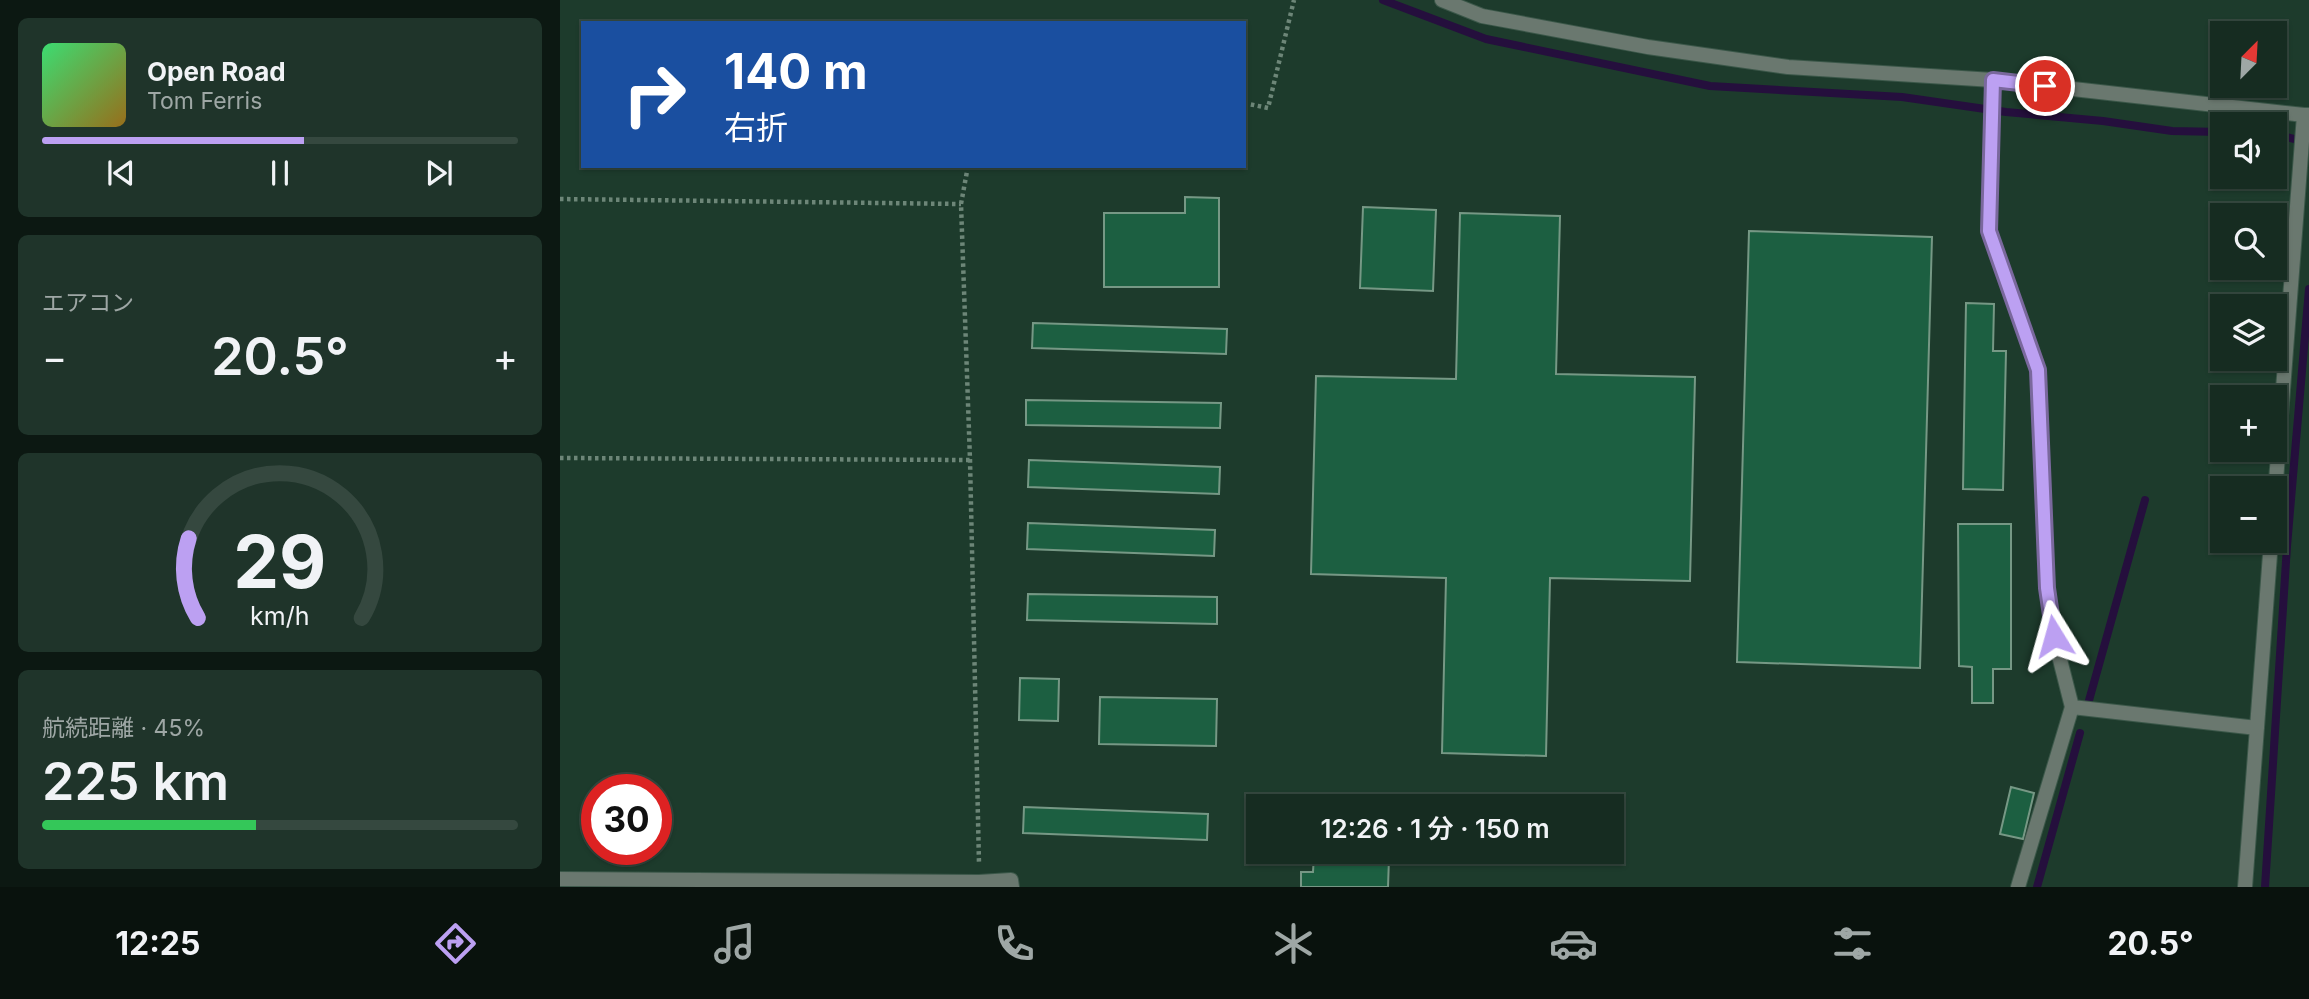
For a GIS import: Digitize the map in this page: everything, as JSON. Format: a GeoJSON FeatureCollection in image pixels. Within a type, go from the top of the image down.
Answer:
{"type":"FeatureCollection","features":[{"type":"Feature","properties":{"kind":"street"},"geometry":{"type":"LineString","coordinates":[[1442,0],[1482,16],[1661,48],[1788,67],[1993,80],[2306,115],[2276,476]]}},
{"type":"Feature","properties":{"kind":"street"},"geometry":{"type":"LineString","coordinates":[[1993,80],[1989,231],[2038,370],[2047,588],[2054,636],[2072,707],[2018,887]]}},
{"type":"Feature","properties":{"kind":"street"},"geometry":{"type":"LineString","coordinates":[[2245,887],[2271,553]]}},
{"type":"Feature","properties":{"kind":"street"},"geometry":{"type":"LineString","coordinates":[[2072,707],[2257,728]]}},
{"type":"Feature","properties":{"kind":"street"},"geometry":{"type":"LineString","coordinates":[[560,878],[979,882],[1012,880],[1012,887]]}},
{"type":"Feature","properties":{"kind":"path"},"geometry":{"type":"LineString","coordinates":[[1246,103],[1268,108],[1294,0]]}},
{"type":"Feature","properties":{"kind":"path"},"geometry":{"type":"LineString","coordinates":[[968,168],[961,204],[970,460],[979,882]]}},
{"type":"Feature","properties":{"kind":"path"},"geometry":{"type":"LineString","coordinates":[[560,199],[961,204]]}},
{"type":"Feature","properties":{"kind":"path"},"geometry":{"type":"LineString","coordinates":[[560,458],[970,460]]}},
{"type":"Feature","properties":{"kind":"building"},"geometry":{"type":"Polygon","coordinates":[[[1185,197],[1219,198],[1219,287],[1104,287],[1104,213],[1185,213],[1185,197]]]}},
{"type":"Feature","properties":{"kind":"building"},"geometry":{"type":"Polygon","coordinates":[[[1363,207],[1436,210],[1433,291],[1360,288],[1363,207]]]}},
{"type":"Feature","properties":{"kind":"building"},"geometry":{"type":"Polygon","coordinates":[[[1460,213],[1560,216],[1556,374],[1695,377],[1690,581],[1550,578],[1546,756],[1442,753],[1446,578],[1311,574],[1316,376],[1456,379],[1460,213]]]}},
{"type":"Feature","properties":{"kind":"building"},"geometry":{"type":"Polygon","coordinates":[[[1749,231],[1932,237],[1920,668],[1737,662],[1749,231]]]}},
{"type":"Feature","properties":{"kind":"building"},"geometry":{"type":"Polygon","coordinates":[[[1966,303],[1994,304],[1993,351],[2006,351],[2003,490],[1963,489],[1966,303]]]}},
{"type":"Feature","properties":{"kind":"building"},"geometry":{"type":"Polygon","coordinates":[[[1033,323],[1227,329],[1226,354],[1032,348],[1033,323]]]}},
{"type":"Feature","properties":{"kind":"building"},"geometry":{"type":"Polygon","coordinates":[[[1026,400],[1221,403],[1220,428],[1026,425],[1026,400]]]}},
{"type":"Feature","properties":{"kind":"building"},"geometry":{"type":"Polygon","coordinates":[[[1029,460],[1220,467],[1219,494],[1028,487],[1029,460]]]}},
{"type":"Feature","properties":{"kind":"building"},"geometry":{"type":"Polygon","coordinates":[[[1028,523],[1215,530],[1214,556],[1027,549],[1028,523]]]}},
{"type":"Feature","properties":{"kind":"building"},"geometry":{"type":"Polygon","coordinates":[[[1958,524],[2011,524],[2011,669],[1993,669],[1993,703],[1972,703],[1972,667],[1959,666],[1958,524]]]}},
{"type":"Feature","properties":{"kind":"building"},"geometry":{"type":"Polygon","coordinates":[[[1028,594],[1217,597],[1217,624],[1027,620],[1028,594]]]}},
{"type":"Feature","properties":{"kind":"building"},"geometry":{"type":"Polygon","coordinates":[[[1020,678],[1059,679],[1058,721],[1019,720],[1020,678]]]}},
{"type":"Feature","properties":{"kind":"building"},"geometry":{"type":"Polygon","coordinates":[[[1100,697],[1217,699],[1216,746],[1099,744],[1100,697]]]}},
{"type":"Feature","properties":{"kind":"building"},"geometry":{"type":"Polygon","coordinates":[[[2011,787],[2034,793],[2023,839],[2000,834],[2011,787]]]}},
{"type":"Feature","properties":{"kind":"building"},"geometry":{"type":"Polygon","coordinates":[[[1024,807],[1208,814],[1207,840],[1023,833],[1024,807]]]}},
{"type":"Feature","properties":{"kind":"building"},"geometry":{"type":"Polygon","coordinates":[[[1313,864],[1389,864],[1388,887],[1301,887],[1301,872],[1313,872],[1313,864]]]}},
{"type":"Feature","properties":{"kind":"waterway"},"geometry":{"type":"LineString","coordinates":[[1383,0],[1486,39],[1710,86],[1902,97],[2172,131],[2210,132]]}},
{"type":"Feature","properties":{"kind":"waterway"},"geometry":{"type":"LineString","coordinates":[[2287,137],[2309,143]]}},
{"type":"Feature","properties":{"kind":"waterway"},"geometry":{"type":"LineString","coordinates":[[2265,887],[2287,546],[2309,289]]}},
{"type":"Feature","properties":{"kind":"waterway"},"geometry":{"type":"LineString","coordinates":[[2088,704],[2145,500]]}},
{"type":"Feature","properties":{"kind":"waterway"},"geometry":{"type":"LineString","coordinates":[[2037,887],[2080,733]]}},
{"type":"Feature","properties":{"kind":"route"},"geometry":{"type":"LineString","coordinates":[[2045,86],[1993,80],[1989,231],[2038,370],[2047,588],[2054,636]]}}]}
